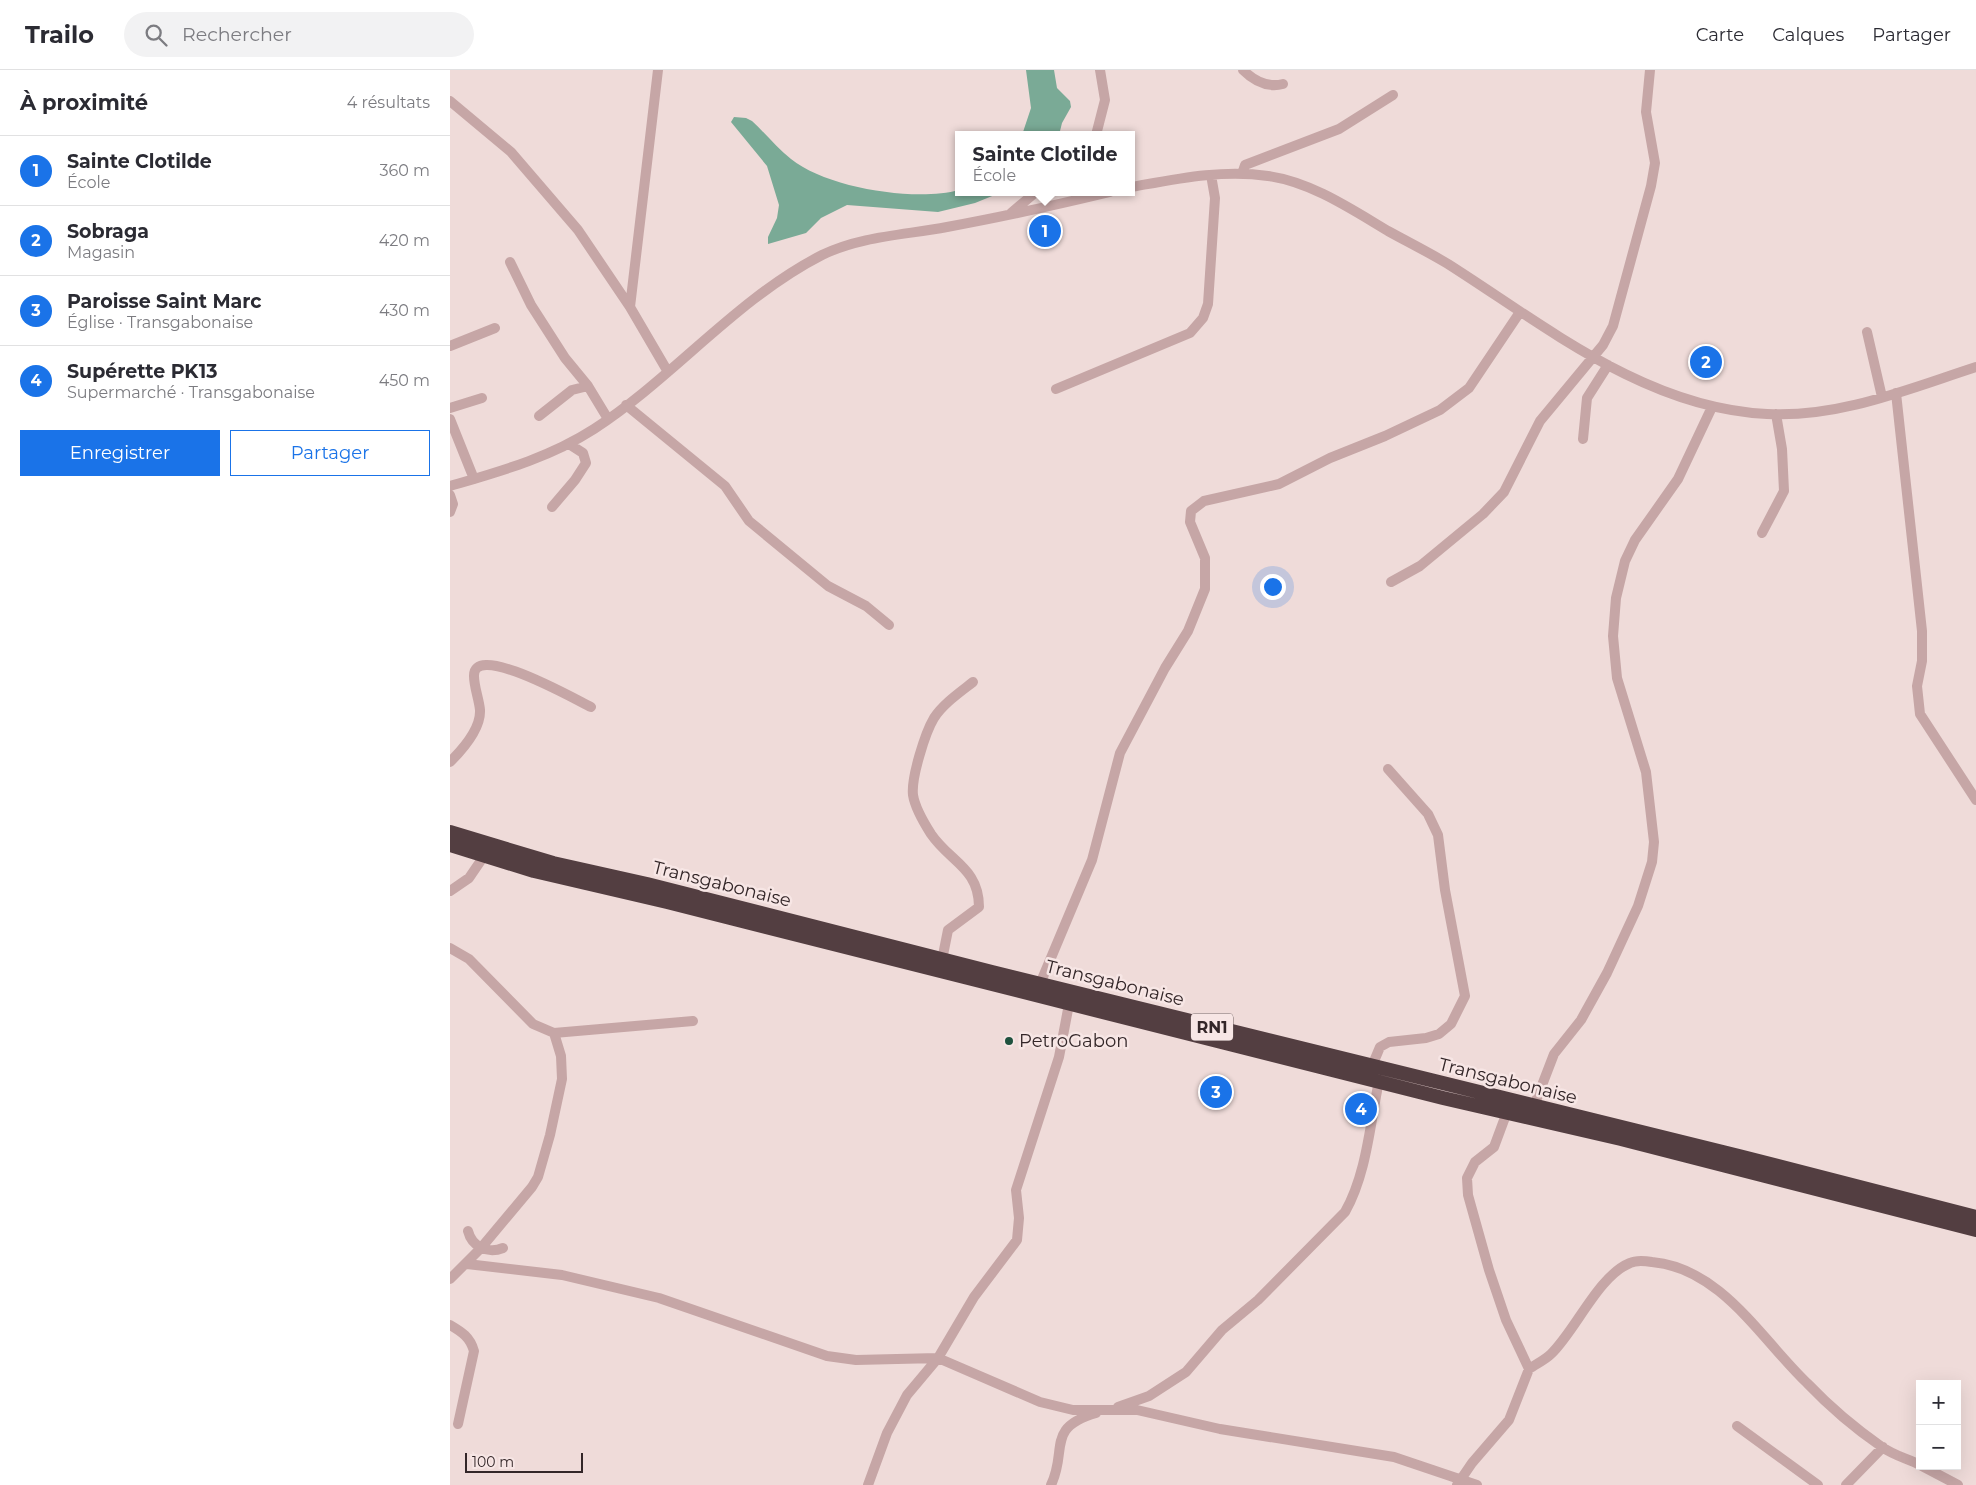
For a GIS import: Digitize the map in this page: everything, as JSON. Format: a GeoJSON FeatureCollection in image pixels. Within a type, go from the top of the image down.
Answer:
{"type":"FeatureCollection","features":[{"type":"Feature","properties":{"kind":"highway","name":"Transgabonaise"},"geometry":{"type":"LineString","coordinates":[[450,832],[553,863],[647,884],[942,960],[1534,1106],[1976,1218]]}},
{"type":"Feature","properties":{"kind":"highway","name":"Transgabonaise"},"geometry":{"type":"LineString","coordinates":[[450,845],[534,871],[631,893],[1379,1081],[1621,1139],[1976,1218]]}},
{"type":"Feature","properties":{"kind":"street"},"geometry":{"type":"LineString","coordinates":[[630,307],[658,70]]}},
{"type":"Feature","properties":{"kind":"street"},"geometry":{"type":"LineString","coordinates":[[1097,131],[1105,100],[1100,70]]}},
{"type":"Feature","properties":{"kind":"street"},"geometry":{"type":"LineString","coordinates":[[1243,70],[1255,81],[1275,86],[1283,84]]}},
{"type":"Feature","properties":{"kind":"street"},"geometry":{"type":"LineString","coordinates":[[1391,582],[1420,566],[1483,514],[1504,492],[1540,421],[1603,345],[1612,326],[1651,186],[1655,163],[1646,112],[1650,70]]}},
{"type":"Feature","properties":{"kind":"street"},"geometry":{"type":"LineString","coordinates":[[1242,174],[1245,164],[1338,129],[1392,95]]}},
{"type":"Feature","properties":{"kind":"street"},"geometry":{"type":"LineString","coordinates":[[450,101],[511,152],[578,230],[630,307],[668,372]]}},
{"type":"Feature","properties":{"kind":"street"},"geometry":{"type":"LineString","coordinates":[[1135,186],[1211,175],[1242,174],[1279,178],[1327,196],[1446,263],[1520,312],[1608,365],[1658,389],[1712,407],[1776,414],[1815,413],[1882,397],[1976,367]]}},
{"type":"Feature","properties":{"kind":"street"},"geometry":{"type":"LineString","coordinates":[[1056,389],[1190,333],[1197,327],[1208,304],[1215,198],[1211,175]]}},
{"type":"Feature","properties":{"kind":"street"},"geometry":{"type":"LineString","coordinates":[[1008,215],[1031,196]]}},
{"type":"Feature","properties":{"kind":"street"},"geometry":{"type":"LineString","coordinates":[[450,486],[526,463],[569,444],[626,405],[764,291],[790,273],[844,245],[1008,215],[1092,196]]}},
{"type":"Feature","properties":{"kind":"street"},"geometry":{"type":"LineString","coordinates":[[510,262],[531,305],[565,358],[588,386],[608,419]]}},
{"type":"Feature","properties":{"kind":"street"},"geometry":{"type":"LineString","coordinates":[[1040,984],[1092,860],[1120,753],[1165,668],[1188,631],[1205,589],[1205,558],[1190,522],[1191,511],[1196,505],[1204,501],[1279,484],[1330,458],[1385,436],[1440,410],[1468,388],[1520,312]]}},
{"type":"Feature","properties":{"kind":"street"},"geometry":{"type":"LineString","coordinates":[[450,346],[495,328]]}},
{"type":"Feature","properties":{"kind":"street"},"geometry":{"type":"LineString","coordinates":[[1867,332],[1882,397]]}},
{"type":"Feature","properties":{"kind":"street"},"geometry":{"type":"LineString","coordinates":[[1583,439],[1587,398],[1608,365]]}},
{"type":"Feature","properties":{"kind":"street"},"geometry":{"type":"LineString","coordinates":[[539,416],[572,390],[588,386]]}},
{"type":"Feature","properties":{"kind":"street"},"geometry":{"type":"LineString","coordinates":[[1896,393],[1922,631],[1922,661],[1917,701],[1920,714],[1946,758],[1976,800]]}},
{"type":"Feature","properties":{"kind":"street"},"geometry":{"type":"LineString","coordinates":[[450,408],[482,398]]}},
{"type":"Feature","properties":{"kind":"street"},"geometry":{"type":"LineString","coordinates":[[626,405],[725,486],[749,521],[828,586],[866,606],[889,625]]}},
{"type":"Feature","properties":{"kind":"street"},"geometry":{"type":"LineString","coordinates":[[1534,1106],[1554,1054],[1581,1020],[1608,973],[1638,906],[1652,862],[1654,842],[1646,772],[1617,678],[1613,636],[1616,598],[1625,561],[1635,540],[1678,479],[1712,407]]}},
{"type":"Feature","properties":{"kind":"street"},"geometry":{"type":"LineString","coordinates":[[1762,533],[1784,490],[1782,449],[1776,414]]}},
{"type":"Feature","properties":{"kind":"street"},"geometry":{"type":"LineString","coordinates":[[450,419],[474,479]]}},
{"type":"Feature","properties":{"kind":"street"},"geometry":{"type":"LineString","coordinates":[[552,506],[575,480],[586,463],[583,453],[569,444]]}},
{"type":"Feature","properties":{"kind":"street"},"geometry":{"type":"LineString","coordinates":[[450,495],[453,504],[450,512]]}},
{"type":"Feature","properties":{"kind":"street"},"geometry":{"type":"LineString","coordinates":[[450,762],[478,725],[480,711],[473,675],[476,668],[482,664],[502,666],[590,708]]}},
{"type":"Feature","properties":{"kind":"street"},"geometry":{"type":"LineString","coordinates":[[942,960],[948,930],[979,907],[979,894],[965,868],[931,834],[913,795],[914,781],[926,735],[934,718],[950,701],[973,682]]}},
{"type":"Feature","properties":{"kind":"street"},"geometry":{"type":"LineString","coordinates":[[1372,1066],[1380,1048],[1389,1042],[1426,1038],[1439,1034],[1451,1024],[1465,996],[1445,890],[1438,835],[1428,814],[1388,769]]}},
{"type":"Feature","properties":{"kind":"street"},"geometry":{"type":"LineString","coordinates":[[450,891],[469,878],[484,856]]}},
{"type":"Feature","properties":{"kind":"street"},"geometry":{"type":"LineString","coordinates":[[450,948],[469,959],[533,1024],[554,1034],[692,1021]]}},
{"type":"Feature","properties":{"kind":"street"},"geometry":{"type":"LineString","coordinates":[[868,1485],[887,1432],[907,1395],[938,1358],[974,1297],[1017,1240],[1016,1190],[1059,1057],[1069,1004]]}},
{"type":"Feature","properties":{"kind":"street"},"geometry":{"type":"LineString","coordinates":[[450,1279],[482,1248],[532,1187],[542,1167],[562,1079],[562,1056],[554,1034]]}},
{"type":"Feature","properties":{"kind":"street"},"geometry":{"type":"LineString","coordinates":[[1051,1485],[1059,1461],[1058,1448],[1069,1426],[1081,1417],[1149,1396],[1186,1372],[1222,1330],[1265,1293],[1345,1212],[1352,1199],[1363,1158],[1379,1081]]}},
{"type":"Feature","properties":{"kind":"street"},"geometry":{"type":"LineString","coordinates":[[1507,1112],[1494,1147],[1475,1162],[1466,1178],[1468,1195],[1489,1270],[1506,1320],[1529,1369]]}},
{"type":"Feature","properties":{"kind":"street"},"geometry":{"type":"LineString","coordinates":[[468,1231],[473,1242],[482,1248],[493,1251],[503,1248]]}},
{"type":"Feature","properties":{"kind":"street"},"geometry":{"type":"LineString","coordinates":[[1458,1483],[1509,1420],[1529,1369],[1551,1354],[1592,1299],[1618,1270],[1631,1262],[1665,1263],[1687,1270],[1707,1281],[1761,1333],[1806,1383],[1883,1448],[1916,1464]]}},
{"type":"Feature","properties":{"kind":"street"},"geometry":{"type":"LineString","coordinates":[[467,1264],[562,1275],[659,1298],[827,1356],[856,1360],[938,1358],[1040,1402],[1073,1410],[1137,1410],[1220,1429],[1394,1457],[1458,1483],[1477,1485]]}},
{"type":"Feature","properties":{"kind":"street"},"geometry":{"type":"LineString","coordinates":[[450,1325],[466,1334],[474,1351],[458,1424]]}},
{"type":"Feature","properties":{"kind":"street"},"geometry":{"type":"LineString","coordinates":[[1737,1426],[1818,1485]]}},
{"type":"Feature","properties":{"kind":"street"},"geometry":{"type":"LineString","coordinates":[[1846,1485],[1883,1448]]}},
{"type":"Feature","properties":{"kind":"street"},"geometry":{"type":"LineString","coordinates":[[1929,1470],[1958,1485]]}},
{"type":"Feature","properties":{"kind":"shaded area"},"geometry":{"type":"Polygon","coordinates":[[[1026,70],[1054,70],[1057,88],[1070,101],[1071,107],[1062,123],[1060,131],[1023,131],[1031,108],[1026,70]]]}},
{"type":"Feature","properties":{"kind":"shaded area"},"geometry":{"type":"Polygon","coordinates":[[[734,117],[746,118],[752,121],[791,159],[826,178],[848,185],[896,193],[919,194],[955,191],[955,196],[992,196],[975,203],[938,212],[847,205],[821,218],[806,233],[768,244],[768,237],[777,218],[779,205],[767,166],[731,122],[734,117]]]}},
{"type":"Feature","properties":{"kind":"place","name":"Sainte Clotilde"},"geometry":{"type":"Point","coordinates":[1045,231]}},
{"type":"Feature","properties":{"kind":"place","name":"Sobraga"},"geometry":{"type":"Point","coordinates":[1706,362]}},
{"type":"Feature","properties":{"kind":"place","name":"PetroGabon"},"geometry":{"type":"Point","coordinates":[1009,1041]}},
{"type":"Feature","properties":{"kind":"place","name":"Paroisse Saint Marc"},"geometry":{"type":"Point","coordinates":[1216,1092]}},
{"type":"Feature","properties":{"kind":"place","name":"Supérette PK13"},"geometry":{"type":"Point","coordinates":[1361,1109]}}]}
